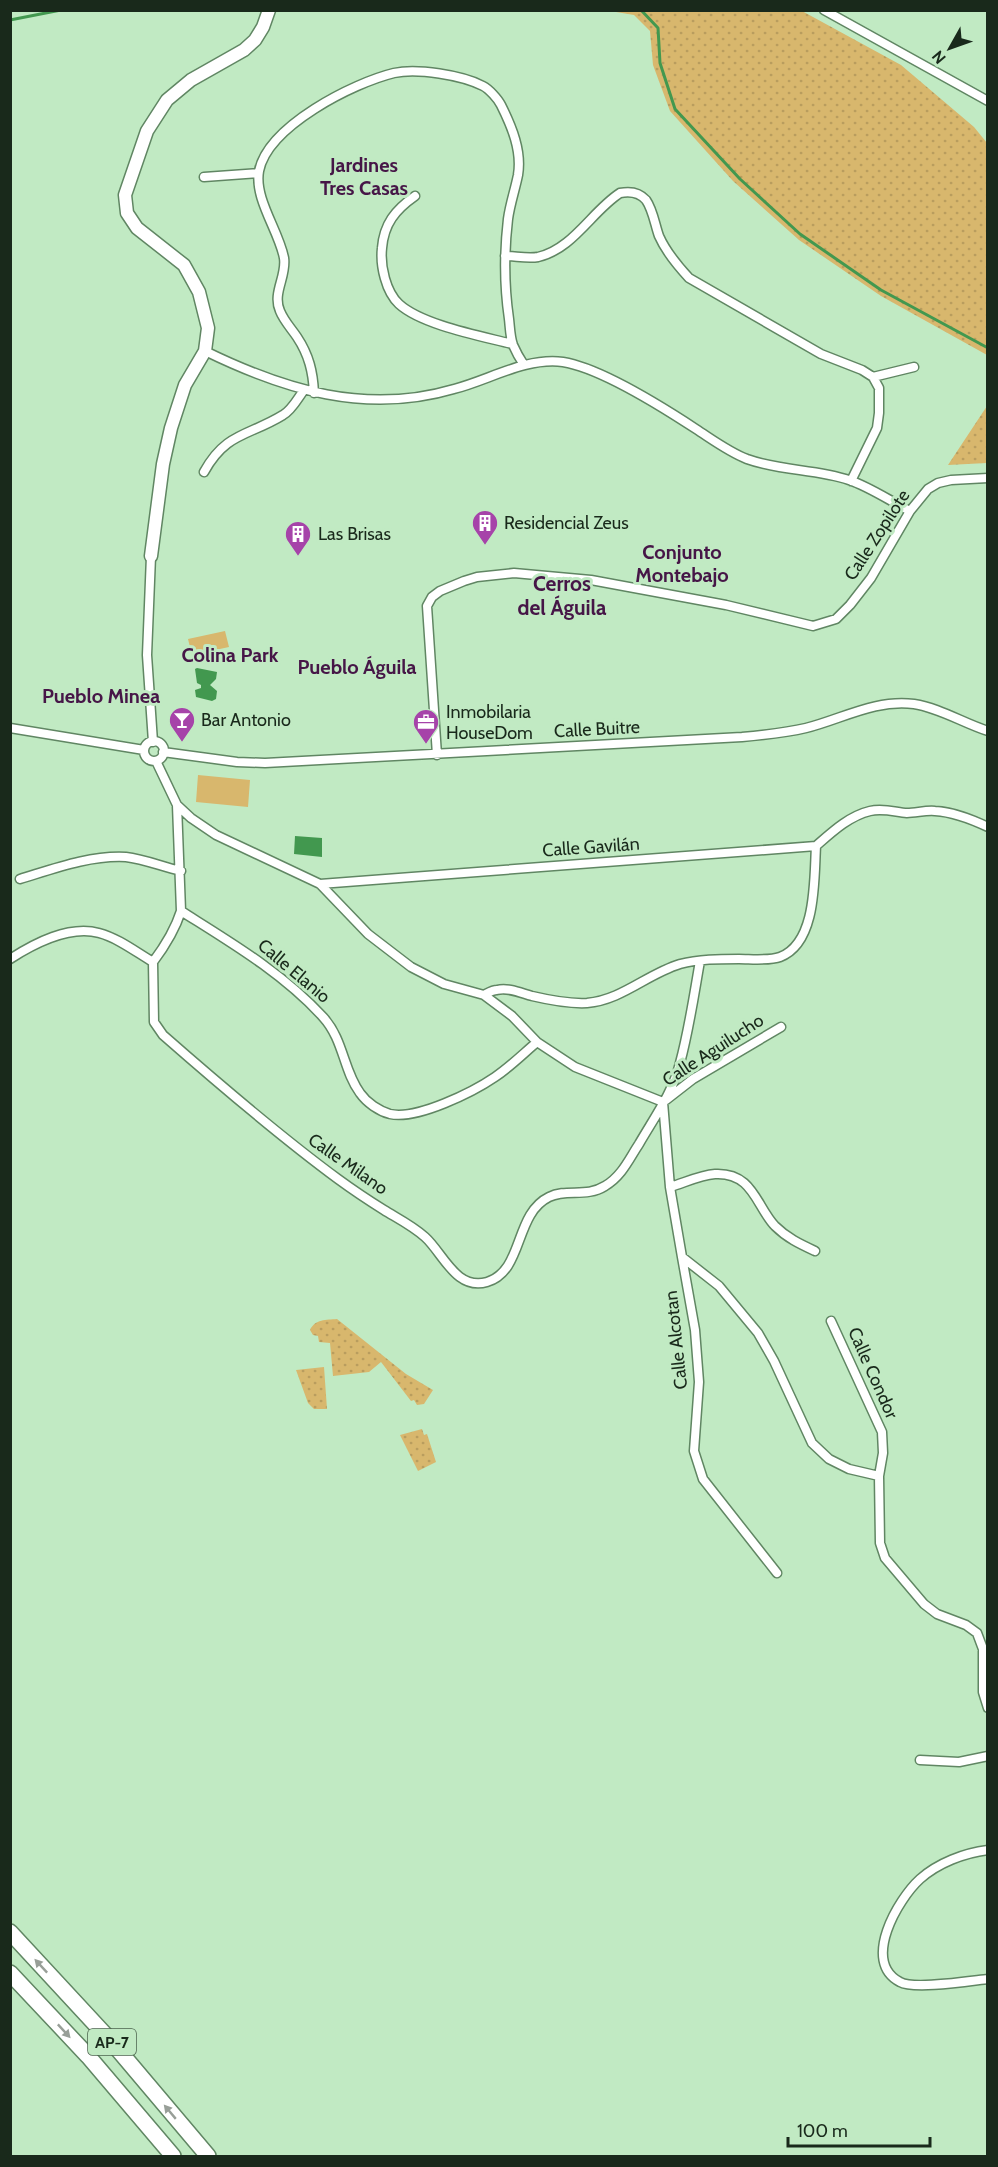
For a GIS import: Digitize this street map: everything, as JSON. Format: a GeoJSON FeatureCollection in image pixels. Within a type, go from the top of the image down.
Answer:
{"type":"FeatureCollection","features":[{"type":"Feature","properties":{"kind":"highway","name":"AP-7"},"geometry":{"type":"LineString","coordinates":[[10,1932],[110,2040],[208,2157]]}},
{"type":"Feature","properties":{"kind":"highway","name":"AP-7"},"geometry":{"type":"LineString","coordinates":[[10,1972],[88,2056],[174,2157]]}},
{"type":"Feature","properties":{"kind":"street"},"geometry":{"type":"LineString","coordinates":[[153,742],[147,655],[151,556],[163,464],[171,428],[185,385],[205,351],[208,328],[199,292],[184,265],[137,228],[127,213],[125,195],[147,132],[167,100],[190,80],[244,50],[255,40],[269,10]]}},
{"type":"Feature","properties":{"kind":"street"},"geometry":{"type":"LineString","coordinates":[[824,10],[987,101]]}},
{"type":"Feature","properties":{"kind":"street"},"geometry":{"type":"LineString","coordinates":[[314,393],[313,372],[307,354],[279,309],[277,297],[284,273],[284,258],[260,189],[258,173],[272,147],[302,116],[330,99],[365,83],[396,73],[429,72],[484,86],[500,102],[513,130],[518,155],[518,173],[508,218],[504,286],[512,344],[524,365]]}},
{"type":"Feature","properties":{"kind":"street"},"geometry":{"type":"LineString","coordinates":[[204,177],[258,173]]}},
{"type":"Feature","properties":{"kind":"street"},"geometry":{"type":"LineString","coordinates":[[505,255],[536,257],[548,253],[563,244],[620,193],[629,191],[638,194],[646,201],[660,237],[674,262],[689,278],[821,354],[862,370],[873,377],[879,388],[877,428],[851,481]]}},
{"type":"Feature","properties":{"kind":"street"},"geometry":{"type":"LineString","coordinates":[[415,196],[400,206],[390,219],[383,234],[381,254],[384,274],[389,289],[398,303],[413,313],[442,325],[512,344]]}},
{"type":"Feature","properties":{"kind":"street"},"geometry":{"type":"LineString","coordinates":[[205,351],[264,377],[314,393],[347,399],[414,398],[452,390],[524,365],[563,362],[585,368],[664,408],[746,459],[851,481],[910,511]]}},
{"type":"Feature","properties":{"kind":"street"},"geometry":{"type":"LineString","coordinates":[[873,377],[914,367]]}},
{"type":"Feature","properties":{"kind":"street"},"geometry":{"type":"LineString","coordinates":[[204,472],[212,457],[227,443],[283,416],[304,390]]}},
{"type":"Feature","properties":{"kind":"street","name":"Calle Zopilote"},"geometry":{"type":"LineString","coordinates":[[437,755],[427,606],[432,597],[440,591],[477,577],[514,573],[591,580],[726,605],[813,626],[836,619],[850,605],[871,578],[921,496],[938,483],[987,478]]}},
{"type":"Feature","properties":{"kind":"street","name":"Calle Buitre"},"geometry":{"type":"LineString","coordinates":[[163,752],[237,762],[266,763],[778,734],[808,728],[867,708],[895,704],[914,704],[940,711],[987,731]]}},
{"type":"Feature","properties":{"kind":"street"},"geometry":{"type":"LineString","coordinates":[[10,728],[144,750]]}},
{"type":"Feature","properties":{"kind":"street"},"geometry":{"type":"LineString","coordinates":[[153,742],[159,743],[163,752],[161,758],[156,761],[147,759],[144,750],[147,744],[153,742]]}},
{"type":"Feature","properties":{"kind":"street"},"geometry":{"type":"LineString","coordinates":[[156,761],[177,805],[191,818],[216,835],[320,884],[368,934],[411,968],[444,984],[484,995],[512,1016],[537,1042],[575,1067],[663,1102]]}},
{"type":"Feature","properties":{"kind":"street"},"geometry":{"type":"LineString","coordinates":[[10,959],[39,943],[64,934],[82,931],[99,933],[122,943],[153,962],[169,939],[181,910],[177,805]]}},
{"type":"Feature","properties":{"kind":"street"},"geometry":{"type":"LineString","coordinates":[[484,995],[497,989],[560,1001],[586,1003],[623,993],[679,964],[778,958],[790,952],[801,940],[807,928],[814,884],[816,846],[838,827],[870,811],[881,810],[909,813],[935,811],[969,818],[987,827]]}},
{"type":"Feature","properties":{"kind":"street","name":"Calle Gavilán"},"geometry":{"type":"LineString","coordinates":[[320,884],[816,846]]}},
{"type":"Feature","properties":{"kind":"street"},"geometry":{"type":"LineString","coordinates":[[20,879],[99,858],[127,857],[181,871]]}},
{"type":"Feature","properties":{"kind":"street","name":"Calle Elanio"},"geometry":{"type":"LineString","coordinates":[[181,910],[298,992],[324,1018],[340,1042],[350,1075],[361,1094],[375,1108],[390,1114],[406,1114],[429,1108],[470,1091],[496,1077],[537,1042]]}},
{"type":"Feature","properties":{"kind":"street","name":"Calle Milano"},"geometry":{"type":"LineString","coordinates":[[153,962],[154,1022],[163,1035],[286,1141],[365,1198],[420,1232],[434,1245],[460,1278],[473,1283],[486,1282],[498,1277],[513,1257],[526,1219],[542,1201],[551,1196],[590,1193],[609,1184],[620,1174],[663,1102],[680,1064],[700,961]]}},
{"type":"Feature","properties":{"kind":"street","name":"Calle Aguilucho"},"geometry":{"type":"LineString","coordinates":[[663,1102],[693,1080],[781,1027]]}},
{"type":"Feature","properties":{"kind":"street","name":"Calle Alcotan"},"geometry":{"type":"LineString","coordinates":[[663,1102],[670,1187],[695,1330],[699,1382],[694,1451],[703,1479],[777,1573]]}},
{"type":"Feature","properties":{"kind":"street"},"geometry":{"type":"LineString","coordinates":[[670,1187],[715,1174],[744,1182],[756,1195],[773,1224],[787,1237],[815,1251]]}},
{"type":"Feature","properties":{"kind":"street"},"geometry":{"type":"LineString","coordinates":[[682,1257],[719,1286],[758,1334],[774,1361],[812,1443],[829,1459],[849,1469],[879,1476]]}},
{"type":"Feature","properties":{"kind":"street","name":"Calle Condor"},"geometry":{"type":"LineString","coordinates":[[831,1321],[882,1432],[883,1453],[879,1476],[880,1543],[885,1558],[905,1583],[931,1609],[966,1625],[977,1633],[982,1649],[983,1692],[987,1708]]}},
{"type":"Feature","properties":{"kind":"street"},"geometry":{"type":"LineString","coordinates":[[920,1760],[958,1762],[987,1756]]}},
{"type":"Feature","properties":{"kind":"street"},"geometry":{"type":"LineString","coordinates":[[987,1850],[942,1864],[921,1878],[904,1895],[893,1914],[883,1954],[885,1967],[901,1983],[919,1985],[987,1979]]}},
{"type":"Feature","properties":{"kind":"shaded area"},"geometry":{"type":"Polygon","coordinates":[[[610,11],[802,11],[901,65],[974,127],[987,143],[987,355],[881,296],[799,240],[733,181],[670,111],[653,65],[650,31],[634,15],[610,11]]]}},
{"type":"Feature","properties":{"kind":"shaded area"},"geometry":{"type":"Polygon","coordinates":[[[987,406],[987,463],[948,465],[987,406]]]}},
{"type":"Feature","properties":{"kind":"shaded area"},"geometry":{"type":"Polygon","coordinates":[[[225,631],[229,647],[192,655],[188,639],[225,631]]]}},
{"type":"Feature","properties":{"kind":"shaded area"},"geometry":{"type":"Polygon","coordinates":[[[195,669],[217,672],[216,679],[210,685],[217,691],[216,699],[212,701],[196,697],[195,690],[201,688],[201,685],[197,683],[195,669]]]}},
{"type":"Feature","properties":{"kind":"shaded area"},"geometry":{"type":"Polygon","coordinates":[[[198,775],[250,780],[248,807],[196,802],[198,775]]]}},
{"type":"Feature","properties":{"kind":"shaded area"},"geometry":{"type":"Polygon","coordinates":[[[295,836],[322,838],[322,857],[294,854],[295,836]]]}},
{"type":"Feature","properties":{"kind":"shaded area"},"geometry":{"type":"Polygon","coordinates":[[[337,1319],[406,1374],[433,1390],[424,1404],[417,1405],[414,1400],[411,1401],[381,1362],[369,1372],[333,1376],[330,1343],[319,1342],[318,1336],[313,1335],[310,1330],[318,1322],[337,1319]]]}},
{"type":"Feature","properties":{"kind":"shaded area"},"geometry":{"type":"Polygon","coordinates":[[[324,1367],[327,1409],[314,1409],[308,1403],[296,1370],[324,1367]]]}},
{"type":"Feature","properties":{"kind":"shaded area"},"geometry":{"type":"Polygon","coordinates":[[[422,1429],[424,1435],[427,1434],[436,1462],[418,1471],[400,1435],[422,1429]]]}},
{"type":"Feature","properties":{"kind":"waterway"},"geometry":{"type":"LineString","coordinates":[[10,20],[61,10]]}},
{"type":"Feature","properties":{"kind":"waterway"},"geometry":{"type":"LineString","coordinates":[[641,10],[658,28],[660,63],[675,109],[740,179],[800,234],[881,290],[988,348]]}},
{"type":"Feature","properties":{"kind":"place","name":"Residencial Zeus"},"geometry":{"type":"Point","coordinates":[485,546]}},
{"type":"Feature","properties":{"kind":"place","name":"Las Brisas"},"geometry":{"type":"Point","coordinates":[298,557]}},
{"type":"Feature","properties":{"kind":"place","name":"Bar Antonio"},"geometry":{"type":"Point","coordinates":[182,743]}},
{"type":"Feature","properties":{"kind":"place","name":"Inmobilaria HouseDom"},"geometry":{"type":"Point","coordinates":[426,745]}},
{"type":"Feature","properties":{"kind":"district","name":"Jardines Tres Casas"},"geometry":{"type":"Point","coordinates":[364,176]}},
{"type":"Feature","properties":{"kind":"district","name":"Conjunto Montebajo"},"geometry":{"type":"Point","coordinates":[682,564]}},
{"type":"Feature","properties":{"kind":"district","name":"Cerros del Águila"},"geometry":{"type":"Point","coordinates":[562,596]}},
{"type":"Feature","properties":{"kind":"district","name":"Colina Park"},"geometry":{"type":"Point","coordinates":[230,655]}},
{"type":"Feature","properties":{"kind":"district","name":"Pueblo Águila"},"geometry":{"type":"Point","coordinates":[357,667]}},
{"type":"Feature","properties":{"kind":"district","name":"Pueblo Minea"},"geometry":{"type":"Point","coordinates":[101,696]}}]}
